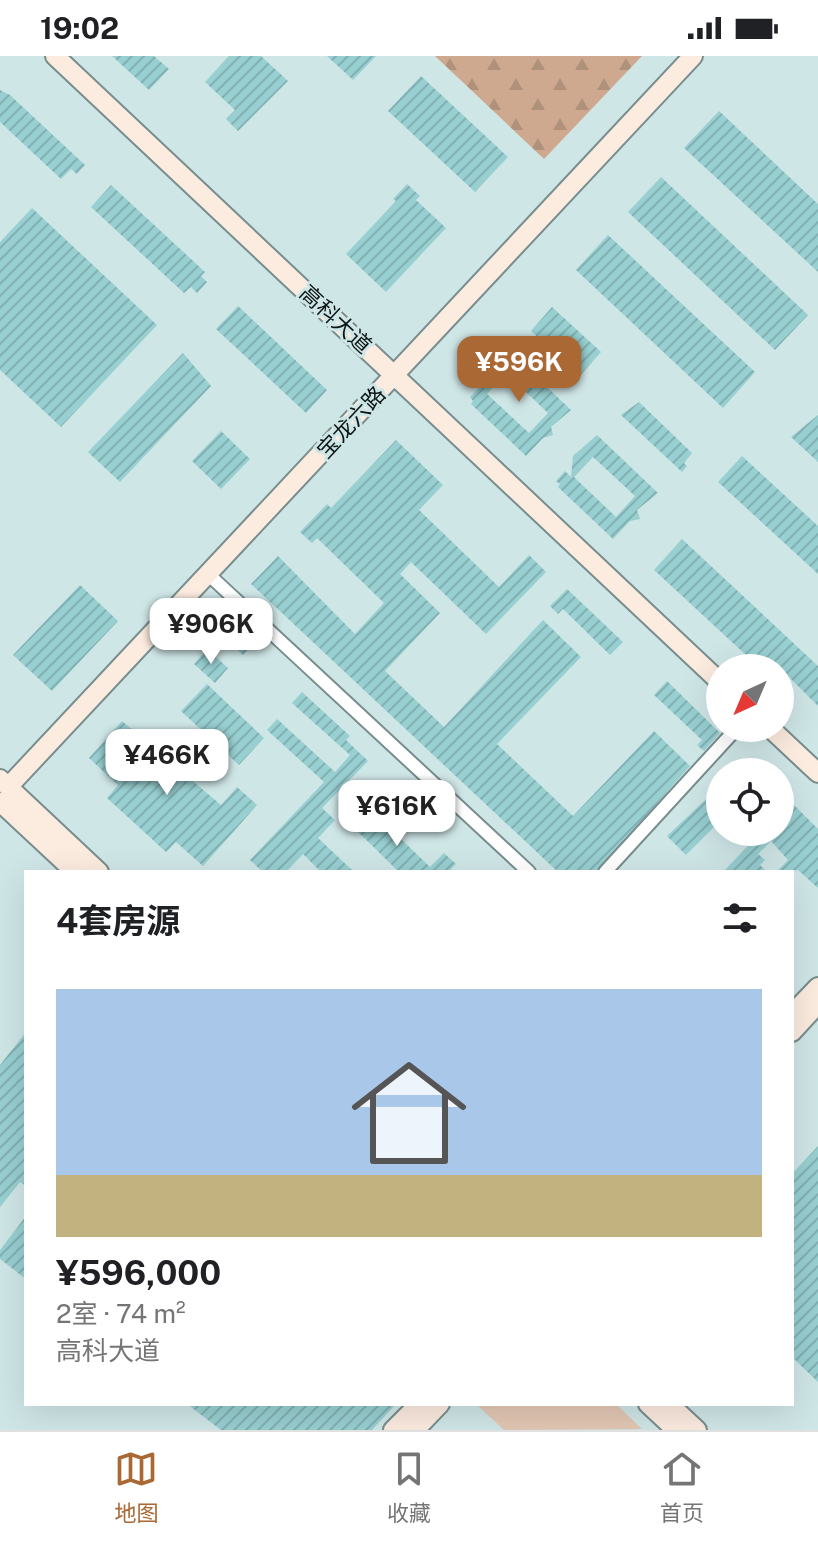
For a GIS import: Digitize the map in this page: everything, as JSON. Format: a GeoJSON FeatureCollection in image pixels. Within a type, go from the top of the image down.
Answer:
{"type":"FeatureCollection","features":[{"type":"Feature","properties":{"kind":"street","name":"高科大道"},"geometry":{"type":"LineString","coordinates":[[55,56],[706,669]]}},
{"type":"Feature","properties":{"kind":"street","name":"宝龙六路"},"geometry":{"type":"LineString","coordinates":[[3,790],[693,56]]}},
{"type":"Feature","properties":{"kind":"street"},"geometry":{"type":"LineString","coordinates":[[208,574],[527,870]]}},
{"type":"Feature","properties":{"kind":"street"},"geometry":{"type":"LineString","coordinates":[[607,870],[724,742]]}},
{"type":"Feature","properties":{"kind":"street"},"geometry":{"type":"LineString","coordinates":[[785,742],[818,773]]}},
{"type":"Feature","properties":{"kind":"street"},"geometry":{"type":"LineString","coordinates":[[3,790],[73,870]]}},
{"type":"Feature","properties":{"kind":"street"},"geometry":{"type":"LineString","coordinates":[[3,790],[97,870]]}},
{"type":"Feature","properties":{"kind":"street"},"geometry":{"type":"LineString","coordinates":[[794,1012],[818,987]]}},
{"type":"Feature","properties":{"kind":"street"},"geometry":{"type":"LineString","coordinates":[[794,1030],[818,1004]]}},
{"type":"Feature","properties":{"kind":"street"},"geometry":{"type":"LineString","coordinates":[[393,1430],[417,1406]]}},
{"type":"Feature","properties":{"kind":"street"},"geometry":{"type":"LineString","coordinates":[[415,1430],[438,1406]]}},
{"type":"Feature","properties":{"kind":"street"},"geometry":{"type":"LineString","coordinates":[[650,1406],[676,1430]]}},
{"type":"Feature","properties":{"kind":"street"},"geometry":{"type":"LineString","coordinates":[[671,1406],[697,1430]]}},
{"type":"Feature","properties":{"kind":"shaded area"},"geometry":{"type":"Polygon","coordinates":[[[478,1406],[618,1406],[642,1429],[504,1430],[478,1406]]]}},
{"type":"Feature","properties":{"kind":"green space"},"geometry":{"type":"Polygon","coordinates":[[[435,56],[642,56],[544,159],[435,56]]]}},
{"type":"Feature","properties":{"kind":"building"},"geometry":{"type":"Polygon","coordinates":[[[112,56],[154,56],[169,69],[149,90],[112,56]]]}},
{"type":"Feature","properties":{"kind":"building"},"geometry":{"type":"Polygon","coordinates":[[[229,56],[261,56],[288,81],[238,131],[226,119],[235,110],[205,82],[229,56]]]}},
{"type":"Feature","properties":{"kind":"building"},"geometry":{"type":"Polygon","coordinates":[[[327,56],[376,56],[353,80],[327,56]]]}},
{"type":"Feature","properties":{"kind":"building"},"geometry":{"type":"Polygon","coordinates":[[[421,76],[508,157],[475,192],[388,111],[421,76]]]}},
{"type":"Feature","properties":{"kind":"building"},"geometry":{"type":"Polygon","coordinates":[[[0,90],[10,95],[85,165],[77,174],[71,169],[61,179],[0,122],[0,90]]]}},
{"type":"Feature","properties":{"kind":"building"},"geometry":{"type":"Polygon","coordinates":[[[719,111],[818,204],[818,272],[684,148],[719,111]]]}},
{"type":"Feature","properties":{"kind":"building"},"geometry":{"type":"Polygon","coordinates":[[[661,177],[808,315],[775,350],[628,212],[661,177]]]}},
{"type":"Feature","properties":{"kind":"building"},"geometry":{"type":"Polygon","coordinates":[[[407,184],[420,196],[416,200],[446,228],[386,292],[346,254],[396,201],[393,199],[407,184]]]}},
{"type":"Feature","properties":{"kind":"building"},"geometry":{"type":"Polygon","coordinates":[[[111,185],[205,272],[201,276],[207,282],[197,293],[191,287],[184,293],[91,207],[111,185]]]}},
{"type":"Feature","properties":{"kind":"building"},"geometry":{"type":"Polygon","coordinates":[[[32,208],[157,325],[61,427],[0,370],[0,242],[32,208]]]}},
{"type":"Feature","properties":{"kind":"building"},"geometry":{"type":"Polygon","coordinates":[[[608,235],[755,372],[723,408],[576,270],[608,235]]]}},
{"type":"Feature","properties":{"kind":"building"},"geometry":{"type":"Polygon","coordinates":[[[238,306],[327,390],[306,413],[216,329],[238,306]]]}},
{"type":"Feature","properties":{"kind":"building"},"geometry":{"type":"Polygon","coordinates":[[[552,307],[601,352],[580,376],[531,331],[552,307]]]}},
{"type":"Feature","properties":{"kind":"building"},"geometry":{"type":"Polygon","coordinates":[[[510,352],[571,410],[551,427],[553,435],[543,438],[526,456],[471,404],[473,401],[470,397],[486,380],[486,372],[490,374],[510,352]],[[506,373],[487,394],[529,433],[548,413],[506,373]]]}},
{"type":"Feature","properties":{"kind":"building"},"geometry":{"type":"Polygon","coordinates":[[[183,353],[211,386],[120,482],[88,452],[183,353]]]}},
{"type":"Feature","properties":{"kind":"building"},"geometry":{"type":"Polygon","coordinates":[[[639,402],[692,453],[684,463],[687,466],[682,472],[621,415],[639,402]]]}},
{"type":"Feature","properties":{"kind":"building"},"geometry":{"type":"Polygon","coordinates":[[[818,415],[818,462],[791,437],[818,415]]]}},
{"type":"Feature","properties":{"kind":"building"},"geometry":{"type":"Polygon","coordinates":[[[221,431],[250,459],[221,489],[192,461],[221,431]]]}},
{"type":"Feature","properties":{"kind":"building"},"geometry":{"type":"Polygon","coordinates":[[[597,435],[658,493],[637,510],[640,519],[630,521],[613,539],[558,487],[560,484],[556,481],[565,471],[571,477],[573,456],[597,435]],[[593,457],[574,477],[616,517],[635,496],[593,457]]]}},
{"type":"Feature","properties":{"kind":"building"},"geometry":{"type":"Polygon","coordinates":[[[396,440],[443,485],[419,510],[499,587],[529,555],[546,572],[486,634],[411,562],[400,574],[440,613],[385,671],[444,727],[543,620],[581,657],[497,744],[573,816],[654,731],[690,766],[598,870],[556,870],[251,584],[278,556],[355,634],[384,603],[317,538],[312,543],[300,532],[327,504],[331,508],[396,440]]]}},
{"type":"Feature","properties":{"kind":"building"},"geometry":{"type":"Polygon","coordinates":[[[742,456],[818,526],[818,574],[718,482],[742,456]]]}},
{"type":"Feature","properties":{"kind":"building"},"geometry":{"type":"Polygon","coordinates":[[[682,539],[818,666],[818,706],[794,682],[794,654],[745,654],[654,570],[682,539]]]}},
{"type":"Feature","properties":{"kind":"building"},"geometry":{"type":"Polygon","coordinates":[[[80,585],[118,621],[52,691],[13,655],[80,585]]]}},
{"type":"Feature","properties":{"kind":"building"},"geometry":{"type":"Polygon","coordinates":[[[567,589],[623,642],[610,655],[563,609],[558,614],[550,606],[567,589]]]}},
{"type":"Feature","properties":{"kind":"building"},"geometry":{"type":"Polygon","coordinates":[[[218,611],[253,644],[243,655],[214,628],[207,636],[200,630],[218,611]]]}},
{"type":"Feature","properties":{"kind":"building"},"geometry":{"type":"Polygon","coordinates":[[[207,649],[228,668],[215,683],[194,664],[207,649]]]}},
{"type":"Feature","properties":{"kind":"building"},"geometry":{"type":"Polygon","coordinates":[[[667,681],[706,719],[706,742],[712,742],[704,751],[697,745],[702,740],[654,695],[667,681]]]}},
{"type":"Feature","properties":{"kind":"building"},"geometry":{"type":"Polygon","coordinates":[[[207,684],[264,738],[239,765],[181,711],[207,684]]]}},
{"type":"Feature","properties":{"kind":"building"},"geometry":{"type":"Polygon","coordinates":[[[302,692],[350,736],[346,740],[368,761],[322,808],[335,820],[318,838],[352,870],[319,870],[303,854],[288,870],[261,870],[250,860],[324,782],[267,730],[277,719],[335,772],[350,755],[292,703],[302,692]]]}},
{"type":"Feature","properties":{"kind":"building"},"geometry":{"type":"Polygon","coordinates":[[[122,721],[221,805],[237,787],[257,805],[203,866],[176,842],[166,852],[107,798],[118,785],[89,758],[122,721]]]}},
{"type":"Feature","properties":{"kind":"building"},"geometry":{"type":"Polygon","coordinates":[[[706,799],[706,835],[686,855],[667,836],[706,799]]]}},
{"type":"Feature","properties":{"kind":"building"},"geometry":{"type":"Polygon","coordinates":[[[794,805],[818,829],[818,888],[798,870],[778,870],[788,860],[775,846],[794,846],[794,805]]]}},
{"type":"Feature","properties":{"kind":"building"},"geometry":{"type":"Polygon","coordinates":[[[371,810],[430,867],[444,853],[456,864],[450,870],[397,870],[354,828],[371,810]]]}},
{"type":"Feature","properties":{"kind":"building"},"geometry":{"type":"Polygon","coordinates":[[[748,846],[766,846],[758,854],[765,860],[760,865],[765,870],[725,870],[748,846]]]}},
{"type":"Feature","properties":{"kind":"building"},"geometry":{"type":"Polygon","coordinates":[[[24,1035],[24,1185],[20,1182],[0,1207],[0,1065],[24,1035]]]}},
{"type":"Feature","properties":{"kind":"building"},"geometry":{"type":"Polygon","coordinates":[[[818,1146],[818,1382],[794,1359],[794,1172],[818,1146]]]}},
{"type":"Feature","properties":{"kind":"building"},"geometry":{"type":"Polygon","coordinates":[[[24,1219],[24,1277],[0,1259],[0,1250],[24,1219]]]}},
{"type":"Feature","properties":{"kind":"building"},"geometry":{"type":"Polygon","coordinates":[[[190,1406],[394,1406],[372,1430],[221,1430],[190,1406]]]}}]}
